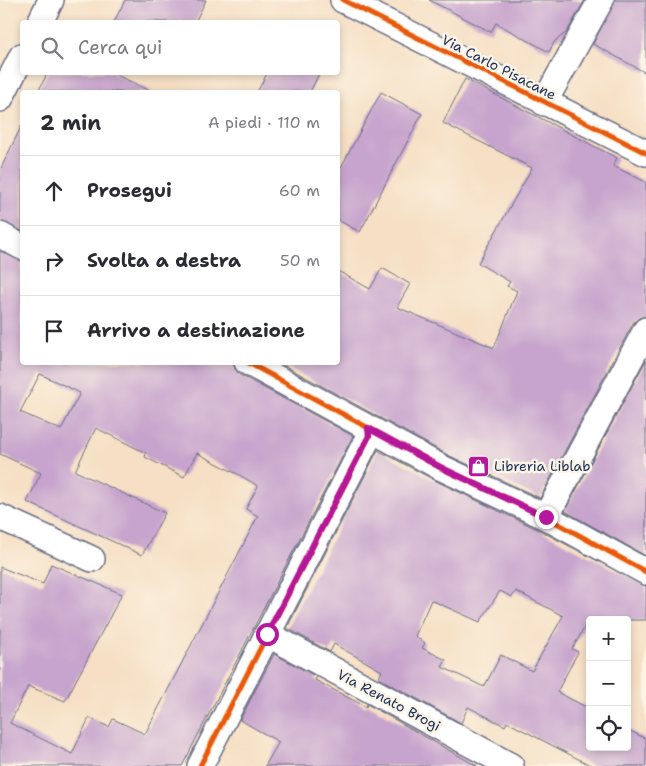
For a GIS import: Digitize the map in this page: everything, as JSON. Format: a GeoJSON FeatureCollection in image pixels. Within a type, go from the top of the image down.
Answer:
{"type":"FeatureCollection","features":[{"type":"Feature","properties":{"kind":"street"},"geometry":{"type":"LineString","coordinates":[[41,20],[51,0]]}},
{"type":"Feature","properties":{"kind":"street","name":"Via Carlo Pisacane"},"geometry":{"type":"LineString","coordinates":[[343,0],[372,7],[544,103],[646,153]]}},
{"type":"Feature","properties":{"kind":"street"},"geometry":{"type":"LineString","coordinates":[[544,103],[601,0]]}},
{"type":"Feature","properties":{"kind":"street"},"geometry":{"type":"LineString","coordinates":[[0,100],[20,60]]}},
{"type":"Feature","properties":{"kind":"street"},"geometry":{"type":"LineString","coordinates":[[0,235],[20,246]]}},
{"type":"Feature","properties":{"kind":"street"},"geometry":{"type":"LineString","coordinates":[[546,517],[646,330]]}},
{"type":"Feature","properties":{"kind":"street"},"geometry":{"type":"LineString","coordinates":[[252,365],[442,468],[546,517],[646,572]]}},
{"type":"Feature","properties":{"kind":"street"},"geometry":{"type":"LineString","coordinates":[[200,766],[369,436],[368,428]]}},
{"type":"Feature","properties":{"kind":"street"},"geometry":{"type":"LineString","coordinates":[[0,517],[92,558]]}},
{"type":"Feature","properties":{"kind":"street","name":"Via Renato Brogi"},"geometry":{"type":"LineString","coordinates":[[267,634],[511,766]]}},
{"type":"Feature","properties":{"kind":"building"},"geometry":{"type":"Polygon","coordinates":[[[125,0],[206,0],[196,20],[115,20],[125,0]]]}},
{"type":"Feature","properties":{"kind":"building"},"geometry":{"type":"Polygon","coordinates":[[[429,0],[585,0],[567,32],[555,41],[549,52],[496,23],[491,32],[429,0]]]}},
{"type":"Feature","properties":{"kind":"building"},"geometry":{"type":"Polygon","coordinates":[[[615,0],[646,0],[646,73],[593,44],[615,0]]]}},
{"type":"Feature","properties":{"kind":"building"},"geometry":{"type":"Polygon","coordinates":[[[46,75],[116,75],[149,90],[39,90],[46,75]]]}},
{"type":"Feature","properties":{"kind":"building"},"geometry":{"type":"Polygon","coordinates":[[[266,75],[318,75],[311,90],[258,90],[266,75]]]}},
{"type":"Feature","properties":{"kind":"building"},"geometry":{"type":"Polygon","coordinates":[[[465,79],[617,158],[613,166],[646,182],[646,316],[639,318],[633,323],[540,498],[448,455],[283,365],[340,365],[340,272],[370,289],[382,268],[410,284],[397,307],[494,348],[517,291],[507,286],[510,282],[478,263],[532,168],[443,123],[465,79]]]}},
{"type":"Feature","properties":{"kind":"building"},"geometry":{"type":"Polygon","coordinates":[[[381,92],[422,114],[360,232],[340,221],[340,169],[381,92]]]}},
{"type":"Feature","properties":{"kind":"building"},"geometry":{"type":"Polygon","coordinates":[[[20,129],[20,230],[0,221],[0,170],[20,129]]]}},
{"type":"Feature","properties":{"kind":"building"},"geometry":{"type":"Polygon","coordinates":[[[0,251],[20,260],[20,365],[234,365],[240,375],[353,436],[182,766],[0,766],[0,567],[43,584],[51,564],[122,594],[65,701],[28,686],[10,723],[72,754],[89,718],[109,727],[113,719],[145,734],[258,516],[246,509],[258,486],[197,453],[184,477],[145,457],[146,453],[96,428],[75,471],[165,513],[142,555],[27,502],[41,473],[0,454],[0,251]],[[40,374],[20,412],[61,430],[80,393],[40,374]]]}},
{"type":"Feature","properties":{"kind":"building"},"geometry":{"type":"Polygon","coordinates":[[[646,360],[646,556],[565,511],[646,360]]]}},
{"type":"Feature","properties":{"kind":"building"},"geometry":{"type":"Polygon","coordinates":[[[378,450],[436,481],[539,530],[646,586],[646,620],[631,620],[631,616],[586,616],[586,625],[572,649],[578,652],[557,692],[586,707],[586,751],[631,751],[631,731],[646,739],[646,766],[592,766],[507,722],[505,726],[468,707],[461,723],[379,678],[382,671],[334,644],[330,652],[287,628],[378,450]],[[500,591],[480,622],[431,600],[415,636],[425,643],[422,648],[446,660],[442,667],[484,687],[501,655],[532,671],[563,616],[516,591],[512,597],[500,591]]]}},
{"type":"Feature","properties":{"kind":"building"},"geometry":{"type":"Polygon","coordinates":[[[274,654],[317,677],[315,680],[366,707],[367,704],[477,766],[265,766],[279,742],[240,720],[274,654]]]}},
{"type":"Feature","properties":{"kind":"cycle path"},"geometry":{"type":"LineString","coordinates":[[343,0],[646,153]]}},
{"type":"Feature","properties":{"kind":"cycle path"},"geometry":{"type":"LineString","coordinates":[[253,365],[442,468],[546,517],[646,572]]}},
{"type":"Feature","properties":{"kind":"cycle path"},"geometry":{"type":"LineString","coordinates":[[200,766],[369,436],[368,428]]}},
{"type":"Feature","properties":{"kind":"place","name":"Libreria Liblab"},"geometry":{"type":"Point","coordinates":[478,466]}},
{"type":"Feature","properties":{"kind":"route"},"geometry":{"type":"LineString","coordinates":[[267,634],[369,436],[368,428],[442,468],[546,517]]}}]}
